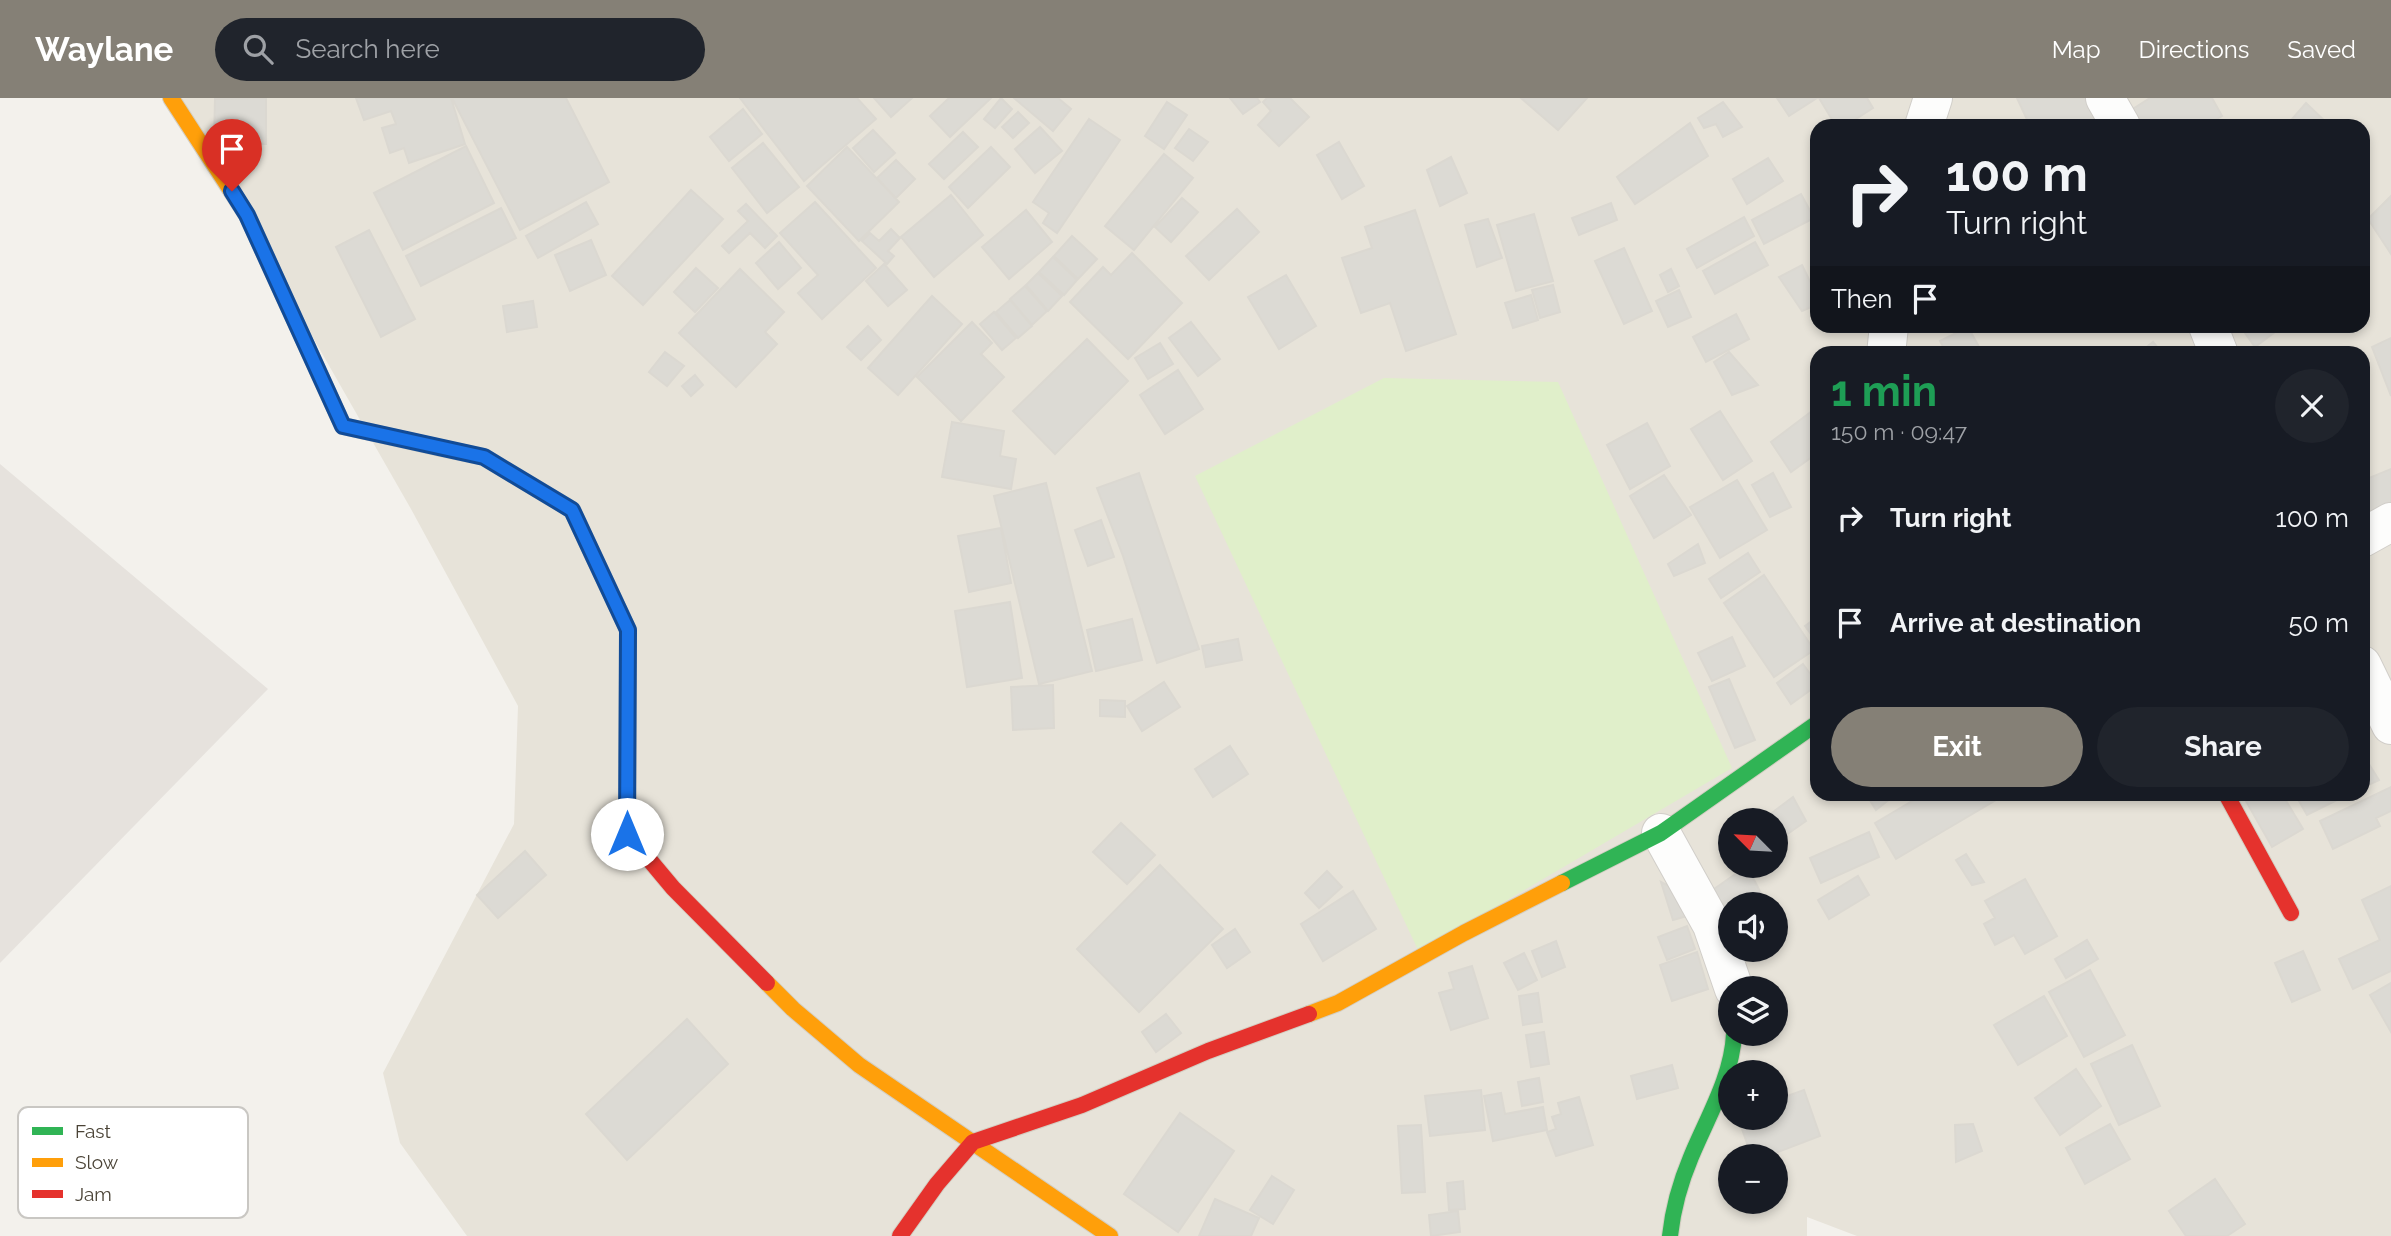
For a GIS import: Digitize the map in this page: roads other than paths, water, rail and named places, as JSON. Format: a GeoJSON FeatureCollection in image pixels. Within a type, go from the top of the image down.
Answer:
{"type":"FeatureCollection","features":[{"type":"Feature","properties":{"kind":"street"},"geometry":{"type":"LineString","coordinates":[[171,98],[247,215],[343,426],[484,457],[572,510],[628,630],[627,834],[673,888],[793,1009],[859,1065],[1110,1236]]}},
{"type":"Feature","properties":{"kind":"street"},"geometry":{"type":"LineString","coordinates":[[1926,119],[1933,98]]}},
{"type":"Feature","properties":{"kind":"street"},"geometry":{"type":"LineString","coordinates":[[2105,98],[2117,119]]}},
{"type":"Feature","properties":{"kind":"street"},"geometry":{"type":"LineString","coordinates":[[2370,534],[2391,522]]}},
{"type":"Feature","properties":{"kind":"street"},"geometry":{"type":"LineString","coordinates":[[2370,681],[2391,724]]}},
{"type":"Feature","properties":{"kind":"street"},"geometry":{"type":"LineString","coordinates":[[900,1236],[937,1184],[972,1142],[1082,1105],[1208,1051],[1338,1003],[1464,933],[1661,833],[1810,728]]}},
{"type":"Feature","properties":{"kind":"street"},"geometry":{"type":"LineString","coordinates":[[2230,801],[2291,913]]}},
{"type":"Feature","properties":{"kind":"street"},"geometry":{"type":"LineString","coordinates":[[1661,833],[1712,925],[1730,976]]}},
{"type":"Feature","properties":{"kind":"street"},"geometry":{"type":"LineString","coordinates":[[1670,1236],[1671,1221],[1687,1166],[1717,1100],[1734,1046]]}}]}
